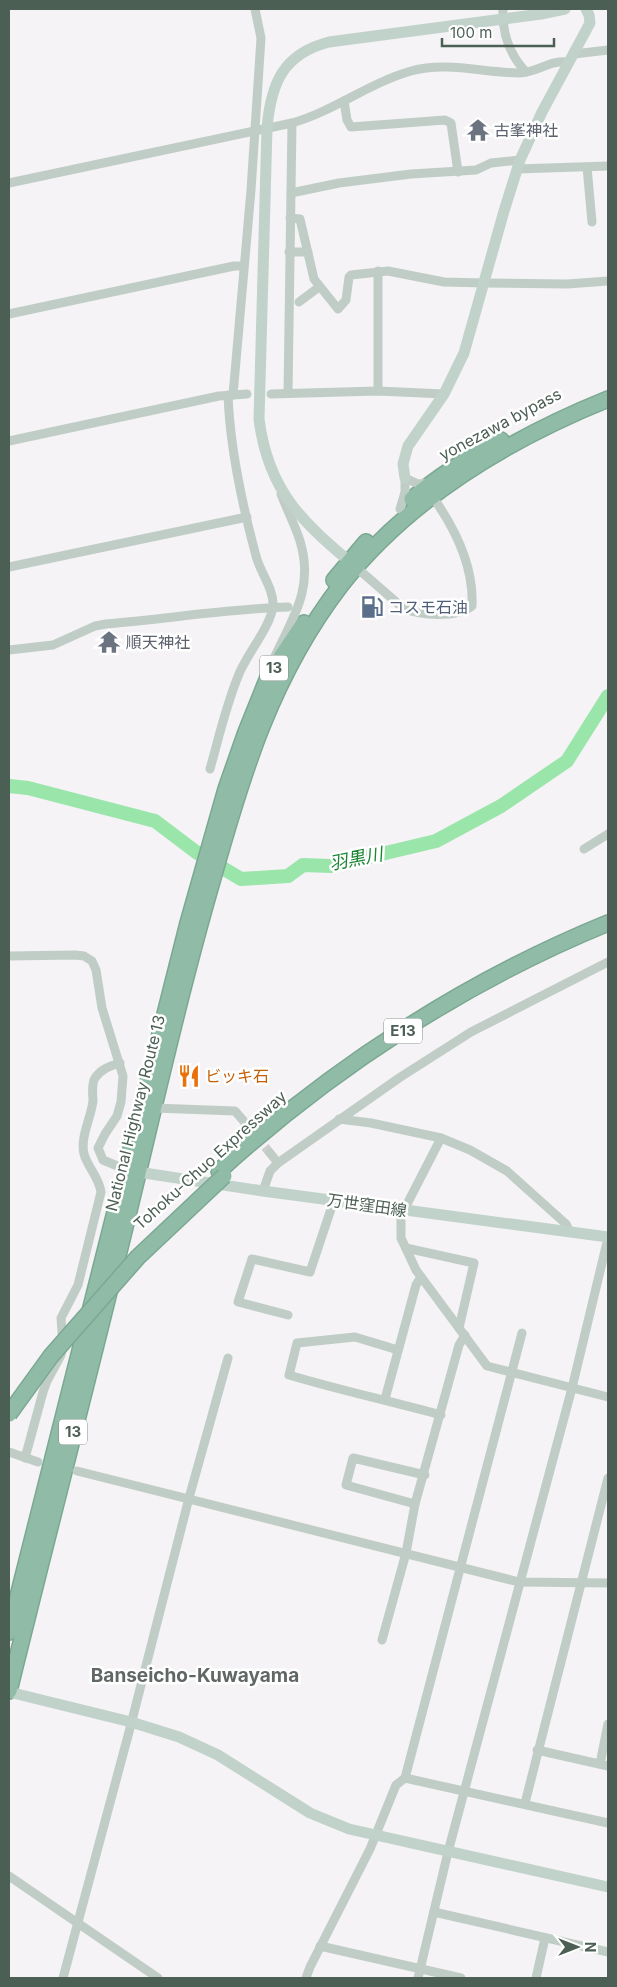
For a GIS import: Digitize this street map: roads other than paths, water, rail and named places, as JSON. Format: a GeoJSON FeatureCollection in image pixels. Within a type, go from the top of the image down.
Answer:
{"type":"FeatureCollection","features":[{"type":"Feature","properties":{"kind":"highway","name":"yonezawa bypass"},"geometry":{"type":"LineString","coordinates":[[353,564],[384,538],[431,489],[464,460],[534,422],[608,389]]}},
{"type":"Feature","properties":{"kind":"highway","name":"yonezawa bypass"},"geometry":{"type":"LineString","coordinates":[[353,564],[400,509],[431,489],[508,447],[576,412],[608,399]]}},
{"type":"Feature","properties":{"kind":"highway","name":"National Highway Route 13"},"geometry":{"type":"LineString","coordinates":[[9,1691],[133,1171],[194,925],[263,689],[269,675],[287,648],[353,564]]}},
{"type":"Feature","properties":{"kind":"highway","name":"National Highway Route 13"},"geometry":{"type":"LineString","coordinates":[[232,791],[283,679],[308,634],[342,585],[353,564]]}},
{"type":"Feature","properties":{"kind":"highway","name":"Tohoku-Chuo Expressway"},"geometry":{"type":"LineString","coordinates":[[9,1414],[51,1356],[138,1258],[264,1130],[347,1068],[394,1036],[509,969],[608,923]]}},
{"type":"Feature","properties":{"kind":"highway","name":"National Highway Route 13"},"geometry":{"type":"LineString","coordinates":[[9,1632],[133,1171],[154,1108],[194,925]]}},
{"type":"Feature","properties":{"kind":"highway","name":"Tohoku-Chuo Expressway"},"geometry":{"type":"LineString","coordinates":[[9,1401],[78,1314],[134,1251],[222,1174],[311,1105],[402,1042],[454,1009],[511,978],[608,933]]}},
{"type":"Feature","properties":{"kind":"street"},"geometry":{"type":"LineString","coordinates":[[210,769],[239,674],[248,654],[264,629],[273,608],[270,590],[256,559],[230,433],[230,395],[251,190],[261,38],[255,9]]}},
{"type":"Feature","properties":{"kind":"street"},"geometry":{"type":"LineString","coordinates":[[263,689],[269,668],[300,603],[305,582],[300,542],[265,454],[258,419],[267,128],[270,101],[279,76],[296,56],[308,49],[329,42],[503,14],[555,12],[565,9]]}},
{"type":"Feature","properties":{"kind":"street"},"geometry":{"type":"LineString","coordinates":[[586,9],[590,23]]}},
{"type":"Feature","properties":{"kind":"street"},"geometry":{"type":"LineString","coordinates":[[400,509],[405,492],[404,455],[408,446],[444,394],[464,353],[519,165],[542,112],[598,9]]}},
{"type":"Feature","properties":{"kind":"street"},"geometry":{"type":"LineString","coordinates":[[503,14],[506,40],[511,51],[526,72]]}},
{"type":"Feature","properties":{"kind":"street"},"geometry":{"type":"LineString","coordinates":[[9,183],[292,122],[319,114],[371,86],[411,71],[454,67],[526,72],[557,61],[608,50]]}},
{"type":"Feature","properties":{"kind":"street"},"geometry":{"type":"LineString","coordinates":[[344,101],[347,120],[351,127],[445,120],[451,123],[458,172]]}},
{"type":"Feature","properties":{"kind":"street"},"geometry":{"type":"LineString","coordinates":[[288,394],[292,122]]}},
{"type":"Feature","properties":{"kind":"street"},"geometry":{"type":"LineString","coordinates":[[290,193],[339,183],[411,174],[476,170],[492,163],[608,166]]}},
{"type":"Feature","properties":{"kind":"street"},"geometry":{"type":"LineString","coordinates":[[587,166],[592,222]]}},
{"type":"Feature","properties":{"kind":"street"},"geometry":{"type":"LineString","coordinates":[[290,218],[300,218],[314,280],[338,309],[346,300],[351,274],[378,271],[396,272],[444,282],[567,284],[608,281]]}},
{"type":"Feature","properties":{"kind":"street"},"geometry":{"type":"LineString","coordinates":[[289,252],[308,252]]}},
{"type":"Feature","properties":{"kind":"street"},"geometry":{"type":"LineString","coordinates":[[9,314],[224,268],[243,266]]}},
{"type":"Feature","properties":{"kind":"street"},"geometry":{"type":"LineString","coordinates":[[378,271],[378,391]]}},
{"type":"Feature","properties":{"kind":"street"},"geometry":{"type":"LineString","coordinates":[[299,302],[319,287]]}},
{"type":"Feature","properties":{"kind":"street"},"geometry":{"type":"LineString","coordinates":[[272,394],[378,391],[444,394]]}},
{"type":"Feature","properties":{"kind":"street"},"geometry":{"type":"LineString","coordinates":[[9,441],[230,395],[247,394]]}},
{"type":"Feature","properties":{"kind":"street"},"geometry":{"type":"LineString","coordinates":[[278,485],[302,517],[403,608],[411,612],[443,615],[467,611],[472,606],[473,594],[462,547],[454,530],[431,489],[404,478]]}},
{"type":"Feature","properties":{"kind":"street"},"geometry":{"type":"LineString","coordinates":[[9,567],[247,517]]}},
{"type":"Feature","properties":{"kind":"street"},"geometry":{"type":"LineString","coordinates":[[9,650],[53,645],[95,626],[106,624],[238,610],[288,607]]}},
{"type":"Feature","properties":{"kind":"street"},"geometry":{"type":"LineString","coordinates":[[584,849],[608,834]]}},
{"type":"Feature","properties":{"kind":"street"},"geometry":{"type":"LineString","coordinates":[[9,956],[76,955],[84,956],[92,961],[96,970],[106,1022],[123,1076],[122,1102],[117,1116],[98,1148],[103,1160],[133,1171]]}},
{"type":"Feature","properties":{"kind":"street"},"geometry":{"type":"LineString","coordinates":[[262,1191],[270,1171],[278,1163],[339,1119],[471,1032],[608,962]]}},
{"type":"Feature","properties":{"kind":"street"},"geometry":{"type":"LineString","coordinates":[[25,1458],[42,1392],[61,1355],[63,1346],[61,1318],[78,1285],[102,1192],[100,1182],[84,1153],[85,1132],[92,1102],[94,1080],[106,1067],[120,1063]]}},
{"type":"Feature","properties":{"kind":"street"},"geometry":{"type":"LineString","coordinates":[[154,1108],[234,1111],[248,1126]]}},
{"type":"Feature","properties":{"kind":"street"},"geometry":{"type":"LineString","coordinates":[[339,1119],[371,1123],[441,1138],[470,1150],[507,1171],[566,1224],[570,1232]]}},
{"type":"Feature","properties":{"kind":"street"},"geometry":{"type":"LineString","coordinates":[[441,1138],[402,1210],[401,1238],[407,1254],[421,1277],[487,1366],[608,1397]]}},
{"type":"Feature","properties":{"kind":"street"},"geometry":{"type":"LineString","coordinates":[[270,1153],[278,1163]]}},
{"type":"Feature","properties":{"kind":"street","name":"万世窪田線"},"geometry":{"type":"LineString","coordinates":[[133,1171],[262,1191],[608,1238]]}},
{"type":"Feature","properties":{"kind":"street"},"geometry":{"type":"LineString","coordinates":[[288,1315],[238,1302],[252,1260],[310,1272],[334,1200]]}},
{"type":"Feature","properties":{"kind":"street"},"geometry":{"type":"LineString","coordinates":[[419,1974],[464,1790],[572,1388],[608,1238]]}},
{"type":"Feature","properties":{"kind":"street"},"geometry":{"type":"LineString","coordinates":[[382,1640],[406,1553],[415,1504],[425,1476],[459,1345],[474,1263],[406,1248]]}},
{"type":"Feature","properties":{"kind":"street"},"geometry":{"type":"LineString","coordinates":[[385,1399],[416,1285],[421,1277]]}},
{"type":"Feature","properties":{"kind":"street"},"geometry":{"type":"LineString","coordinates":[[306,1978],[320,1946],[376,1836],[396,1785],[405,1778],[522,1333]]}},
{"type":"Feature","properties":{"kind":"street"},"geometry":{"type":"LineString","coordinates":[[398,1350],[355,1337],[298,1343],[289,1375],[340,1390],[385,1399],[441,1415]]}},
{"type":"Feature","properties":{"kind":"street"},"geometry":{"type":"LineString","coordinates":[[63,1978],[189,1498],[228,1358]]}},
{"type":"Feature","properties":{"kind":"street"},"geometry":{"type":"LineString","coordinates":[[9,1452],[38,1462]]}},
{"type":"Feature","properties":{"kind":"street"},"geometry":{"type":"LineString","coordinates":[[415,1504],[346,1485],[353,1458],[425,1476]]}},
{"type":"Feature","properties":{"kind":"street"},"geometry":{"type":"LineString","coordinates":[[77,1471],[519,1582],[608,1584]]}},
{"type":"Feature","properties":{"kind":"street"},"geometry":{"type":"LineString","coordinates":[[525,1803],[608,1478]]}},
{"type":"Feature","properties":{"kind":"street"},"geometry":{"type":"LineString","coordinates":[[9,1691],[160,1730],[192,1742],[218,1755],[310,1813],[333,1824],[376,1836],[608,1887]]}},
{"type":"Feature","properties":{"kind":"street"},"geometry":{"type":"LineString","coordinates":[[537,1750],[604,1765],[608,1724]]}},
{"type":"Feature","properties":{"kind":"street"},"geometry":{"type":"LineString","coordinates":[[405,1778],[525,1803],[608,1823]]}},
{"type":"Feature","properties":{"kind":"street"},"geometry":{"type":"LineString","coordinates":[[9,1876],[158,1978]]}},
{"type":"Feature","properties":{"kind":"street"},"geometry":{"type":"LineString","coordinates":[[434,1912],[608,1952]]}},
{"type":"Feature","properties":{"kind":"street"},"geometry":{"type":"LineString","coordinates":[[536,1978],[546,1938]]}},
{"type":"Feature","properties":{"kind":"street"},"geometry":{"type":"LineString","coordinates":[[320,1946],[419,1974],[462,1978]]}},
{"type":"Feature","properties":{"kind":"waterway","name":"羽黒川"},"geometry":{"type":"LineString","coordinates":[[9,786],[28,788],[155,821],[196,852],[241,879],[288,876],[303,865],[331,866],[436,841],[501,806],[567,761],[608,696]]}},
{"type":"Feature","properties":{"kind":"tunnel"},"geometry":{"type":"LineString","coordinates":[[248,1126],[270,1153]]}},
{"type":"Feature","properties":{"kind":"place","name":"古峯神社"},"geometry":{"type":"Point","coordinates":[478,130]}},
{"type":"Feature","properties":{"kind":"place","name":"コスモ石油"},"geometry":{"type":"Point","coordinates":[372,607]}},
{"type":"Feature","properties":{"kind":"place","name":"順天神社"},"geometry":{"type":"Point","coordinates":[109,642]}},
{"type":"Feature","properties":{"kind":"place","name":"ビッキ石"},"geometry":{"type":"Point","coordinates":[189,1076]}},
{"type":"Feature","properties":{"kind":"district","name":"Banseicho-Kuwayama"},"geometry":{"type":"Point","coordinates":[195,1675]}}]}
